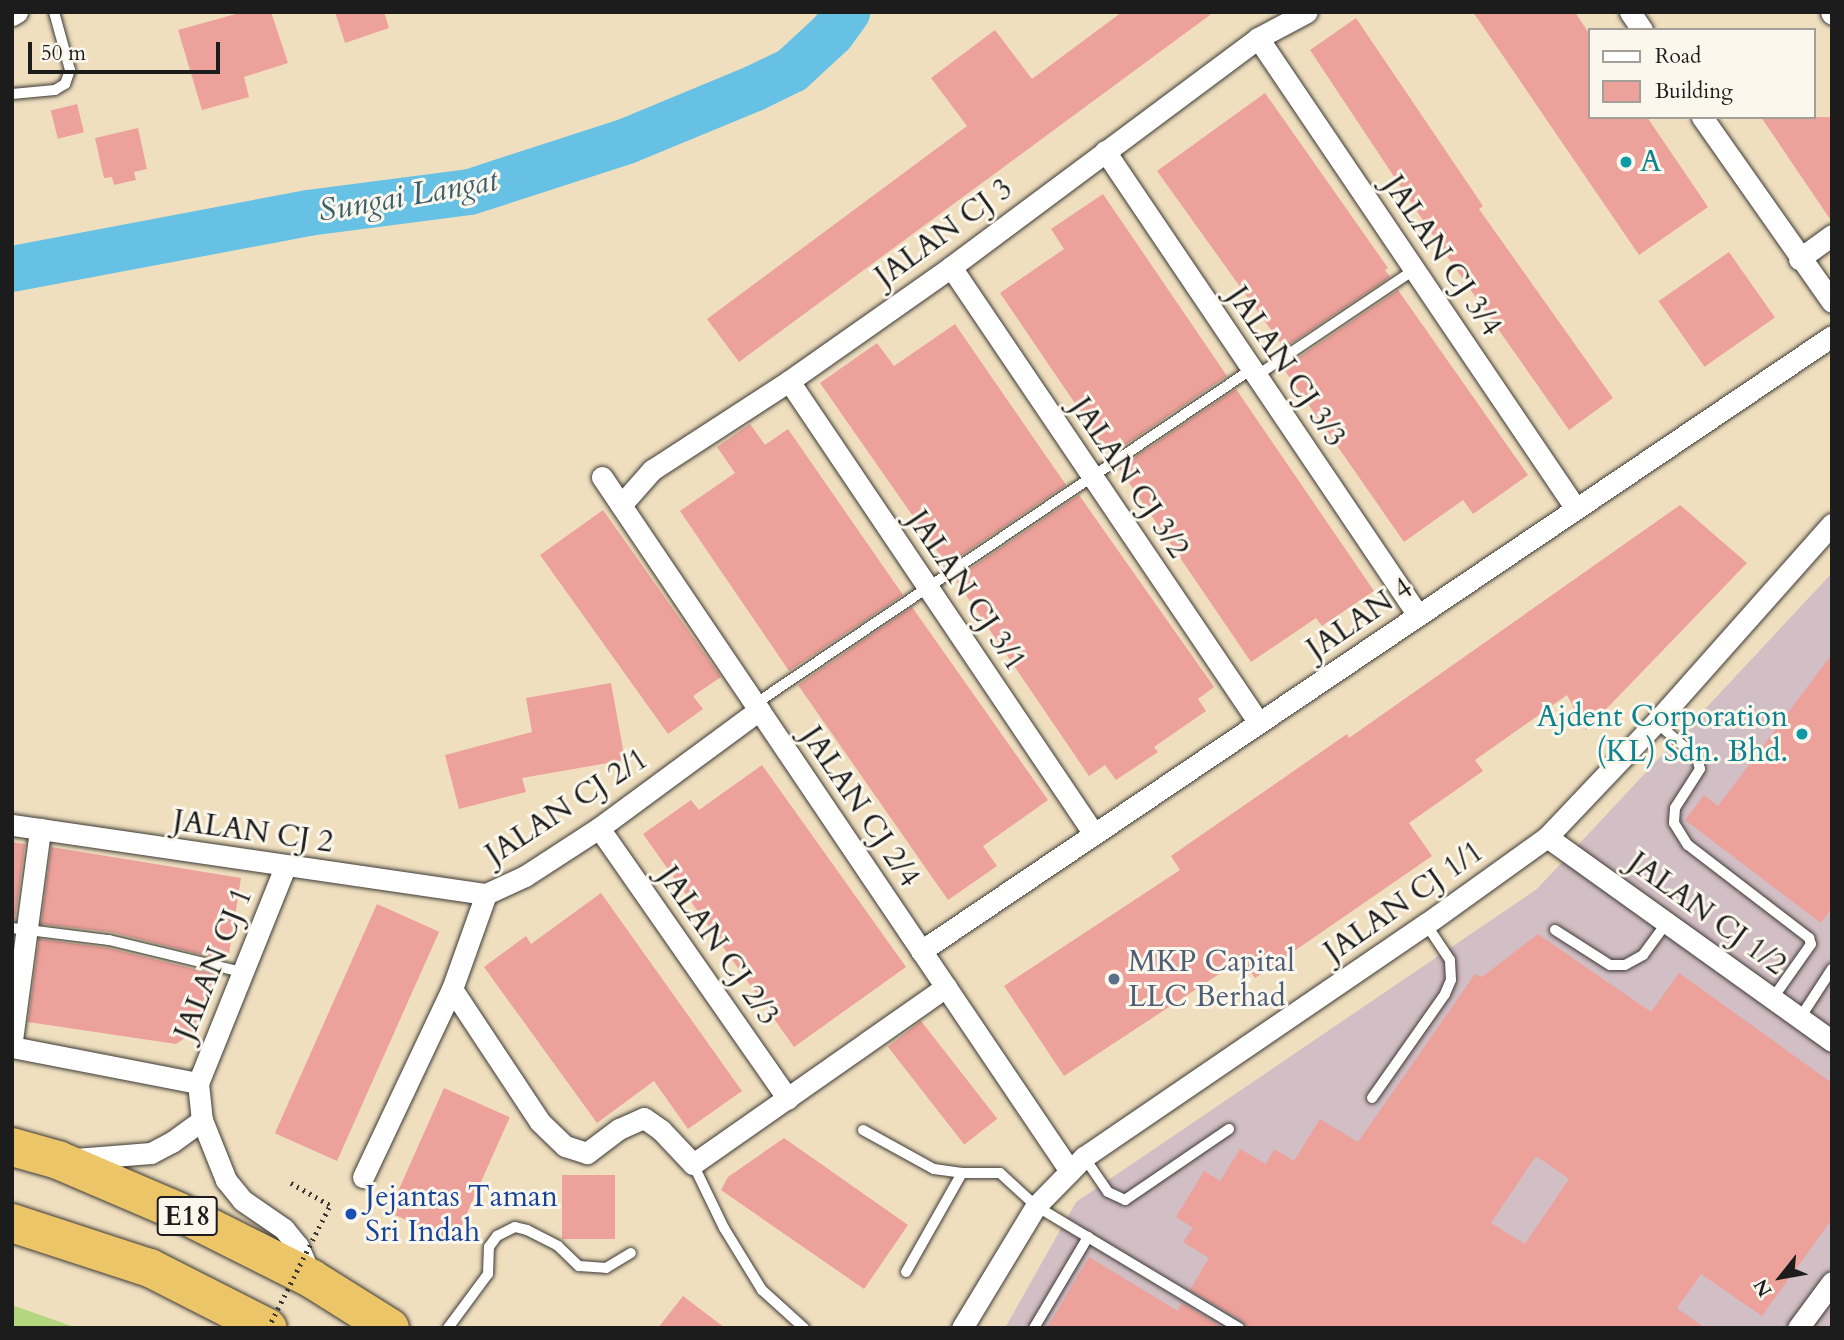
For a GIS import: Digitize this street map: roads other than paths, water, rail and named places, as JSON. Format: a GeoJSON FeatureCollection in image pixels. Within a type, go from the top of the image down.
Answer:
{"type":"FeatureCollection","features":[{"type":"Feature","properties":{"kind":"highway","name":"E18"},"geometry":{"type":"LineString","coordinates":[[12,1147],[58,1160],[177,1211],[312,1279],[390,1328]]}},
{"type":"Feature","properties":{"kind":"highway","name":"E18"},"geometry":{"type":"LineString","coordinates":[[12,1223],[150,1268],[268,1328]]}},
{"type":"Feature","properties":{"kind":"street"},"geometry":{"type":"LineString","coordinates":[[12,15],[18,12]]}},
{"type":"Feature","properties":{"kind":"street","name":"JALAN CJ 3"},"geometry":{"type":"LineString","coordinates":[[621,505],[652,470],[789,381],[951,267],[1258,38],[1307,12]]}},
{"type":"Feature","properties":{"kind":"street"},"geometry":{"type":"LineString","coordinates":[[1630,12],[1641,28]]}},
{"type":"Feature","properties":{"kind":"street","name":"JALAN CJ 3/4"},"geometry":{"type":"LineString","coordinates":[[1258,38],[1576,509]]}},
{"type":"Feature","properties":{"kind":"street"},"geometry":{"type":"LineString","coordinates":[[1703,119],[1799,259],[1832,302]]}},
{"type":"Feature","properties":{"kind":"street","name":"JALAN CJ 3/3"},"geometry":{"type":"LineString","coordinates":[[1105,151],[1418,615]]}},
{"type":"Feature","properties":{"kind":"street"},"geometry":{"type":"LineString","coordinates":[[1799,259],[1832,234]]}},
{"type":"Feature","properties":{"kind":"street","name":"JALAN CJ 3/2"},"geometry":{"type":"LineString","coordinates":[[951,267],[1259,723]]}},
{"type":"Feature","properties":{"kind":"street","name":"JALAN 4"},"geometry":{"type":"LineString","coordinates":[[921,951],[1832,336]]}},
{"type":"Feature","properties":{"kind":"street","name":"JALAN CJ 3/1"},"geometry":{"type":"LineString","coordinates":[[789,381],[1094,834]]}},
{"type":"Feature","properties":{"kind":"street","name":"JALAN CJ 2/4"},"geometry":{"type":"LineString","coordinates":[[602,477],[921,951],[1077,1164]]}},
{"type":"Feature","properties":{"kind":"street","name":"JALAN CJ 1/1"},"geometry":{"type":"LineString","coordinates":[[962,1328],[1036,1206],[1077,1164],[1426,924],[1547,837],[1656,722],[1832,524]]}},
{"type":"Feature","properties":{"kind":"street","name":"JALAN CJ 2/1"},"geometry":{"type":"LineString","coordinates":[[363,1177],[452,989],[486,894],[525,876],[599,828],[757,707]]}},
{"type":"Feature","properties":{"kind":"street","name":"JALAN CJ 2"},"geometry":{"type":"LineString","coordinates":[[12,825],[285,867],[486,894]]}},
{"type":"Feature","properties":{"kind":"street","name":"JALAN CJ 2/3"},"geometry":{"type":"LineString","coordinates":[[599,828],[788,1099]]}},
{"type":"Feature","properties":{"kind":"street"},"geometry":{"type":"LineString","coordinates":[[12,1040],[19,929],[40,829]]}},
{"type":"Feature","properties":{"kind":"street","name":"JALAN CJ 1/2"},"geometry":{"type":"LineString","coordinates":[[1547,837],[1668,921],[1832,1041]]}},
{"type":"Feature","properties":{"kind":"street","name":"JALAN CJ 1"},"geometry":{"type":"LineString","coordinates":[[285,867],[198,1083],[202,1120],[226,1180],[242,1200],[284,1229],[298,1246],[312,1279]]}},
{"type":"Feature","properties":{"kind":"street"},"geometry":{"type":"LineString","coordinates":[[452,989],[540,1122],[565,1146],[587,1153],[619,1129],[644,1118],[661,1130],[694,1164],[946,987]]}},
{"type":"Feature","properties":{"kind":"street","name":"JALAN CJ 1"},"geometry":{"type":"LineString","coordinates":[[12,1048],[198,1083]]}},
{"type":"Feature","properties":{"kind":"street"},"geometry":{"type":"LineString","coordinates":[[58,1160],[151,1153],[172,1142],[202,1120]]}},
{"type":"Feature","properties":{"kind":"street"},"geometry":{"type":"LineString","coordinates":[[1798,1328],[1832,1282]]}},
{"type":"Feature","properties":{"kind":"lane"},"geometry":{"type":"LineString","coordinates":[[12,94],[55,90],[65,83],[70,70],[54,12]]}},
{"type":"Feature","properties":{"kind":"lane"},"geometry":{"type":"LineString","coordinates":[[757,707],[928,587],[1093,477],[1415,269]]}},
{"type":"Feature","properties":{"kind":"lane"},"geometry":{"type":"LineString","coordinates":[[1656,722],[1697,758],[1700,769],[1675,808],[1674,822],[1688,845],[1809,938],[1811,944],[1773,998]]}},
{"type":"Feature","properties":{"kind":"lane"},"geometry":{"type":"LineString","coordinates":[[1555,930],[1610,965],[1625,965],[1643,955],[1668,921]]}},
{"type":"Feature","properties":{"kind":"lane"},"geometry":{"type":"LineString","coordinates":[[1372,1098],[1445,994],[1451,980],[1450,960],[1426,924]]}},
{"type":"Feature","properties":{"kind":"lane"},"geometry":{"type":"LineString","coordinates":[[19,929],[109,940],[242,972]]}},
{"type":"Feature","properties":{"kind":"lane"},"geometry":{"type":"LineString","coordinates":[[1800,1018],[1832,970]]}},
{"type":"Feature","properties":{"kind":"lane"},"geometry":{"type":"LineString","coordinates":[[1077,1164],[1108,1192],[1125,1200],[1229,1129]]}},
{"type":"Feature","properties":{"kind":"lane"},"geometry":{"type":"LineString","coordinates":[[863,1130],[934,1169],[962,1174],[1000,1173],[1036,1206],[1239,1328]]}},
{"type":"Feature","properties":{"kind":"lane"},"geometry":{"type":"LineString","coordinates":[[694,1164],[724,1228],[762,1290],[804,1328]]}},
{"type":"Feature","properties":{"kind":"lane"},"geometry":{"type":"LineString","coordinates":[[906,1272],[962,1174]]}},
{"type":"Feature","properties":{"kind":"lane"},"geometry":{"type":"LineString","coordinates":[[448,1328],[488,1274],[489,1247],[497,1236],[515,1227],[527,1230],[558,1246],[579,1266],[606,1268],[631,1253]]}},
{"type":"Feature","properties":{"kind":"lane"},"geometry":{"type":"LineString","coordinates":[[1034,1328],[1088,1237]]}},
{"type":"Feature","properties":{"kind":"waterway","name":"Sungai Langat"},"geometry":{"type":"LineString","coordinates":[[12,269],[308,213],[470,192],[627,141],[755,88],[792,70],[832,33],[847,12]]}},
{"type":"Feature","properties":{"kind":"place","name":"A"},"geometry":{"type":"Point","coordinates":[1626,162]}},
{"type":"Feature","properties":{"kind":"place","name":"Ajdent Corporation (KL) Sdn. Bhd."},"geometry":{"type":"Point","coordinates":[1802,734]}},
{"type":"Feature","properties":{"kind":"place","name":"MKP Capital LLC Berhad"},"geometry":{"type":"Point","coordinates":[1114,979]}},
{"type":"Feature","properties":{"kind":"place","name":"Jejantas Taman Sri Indah"},"geometry":{"type":"Point","coordinates":[351,1214]}}]}
